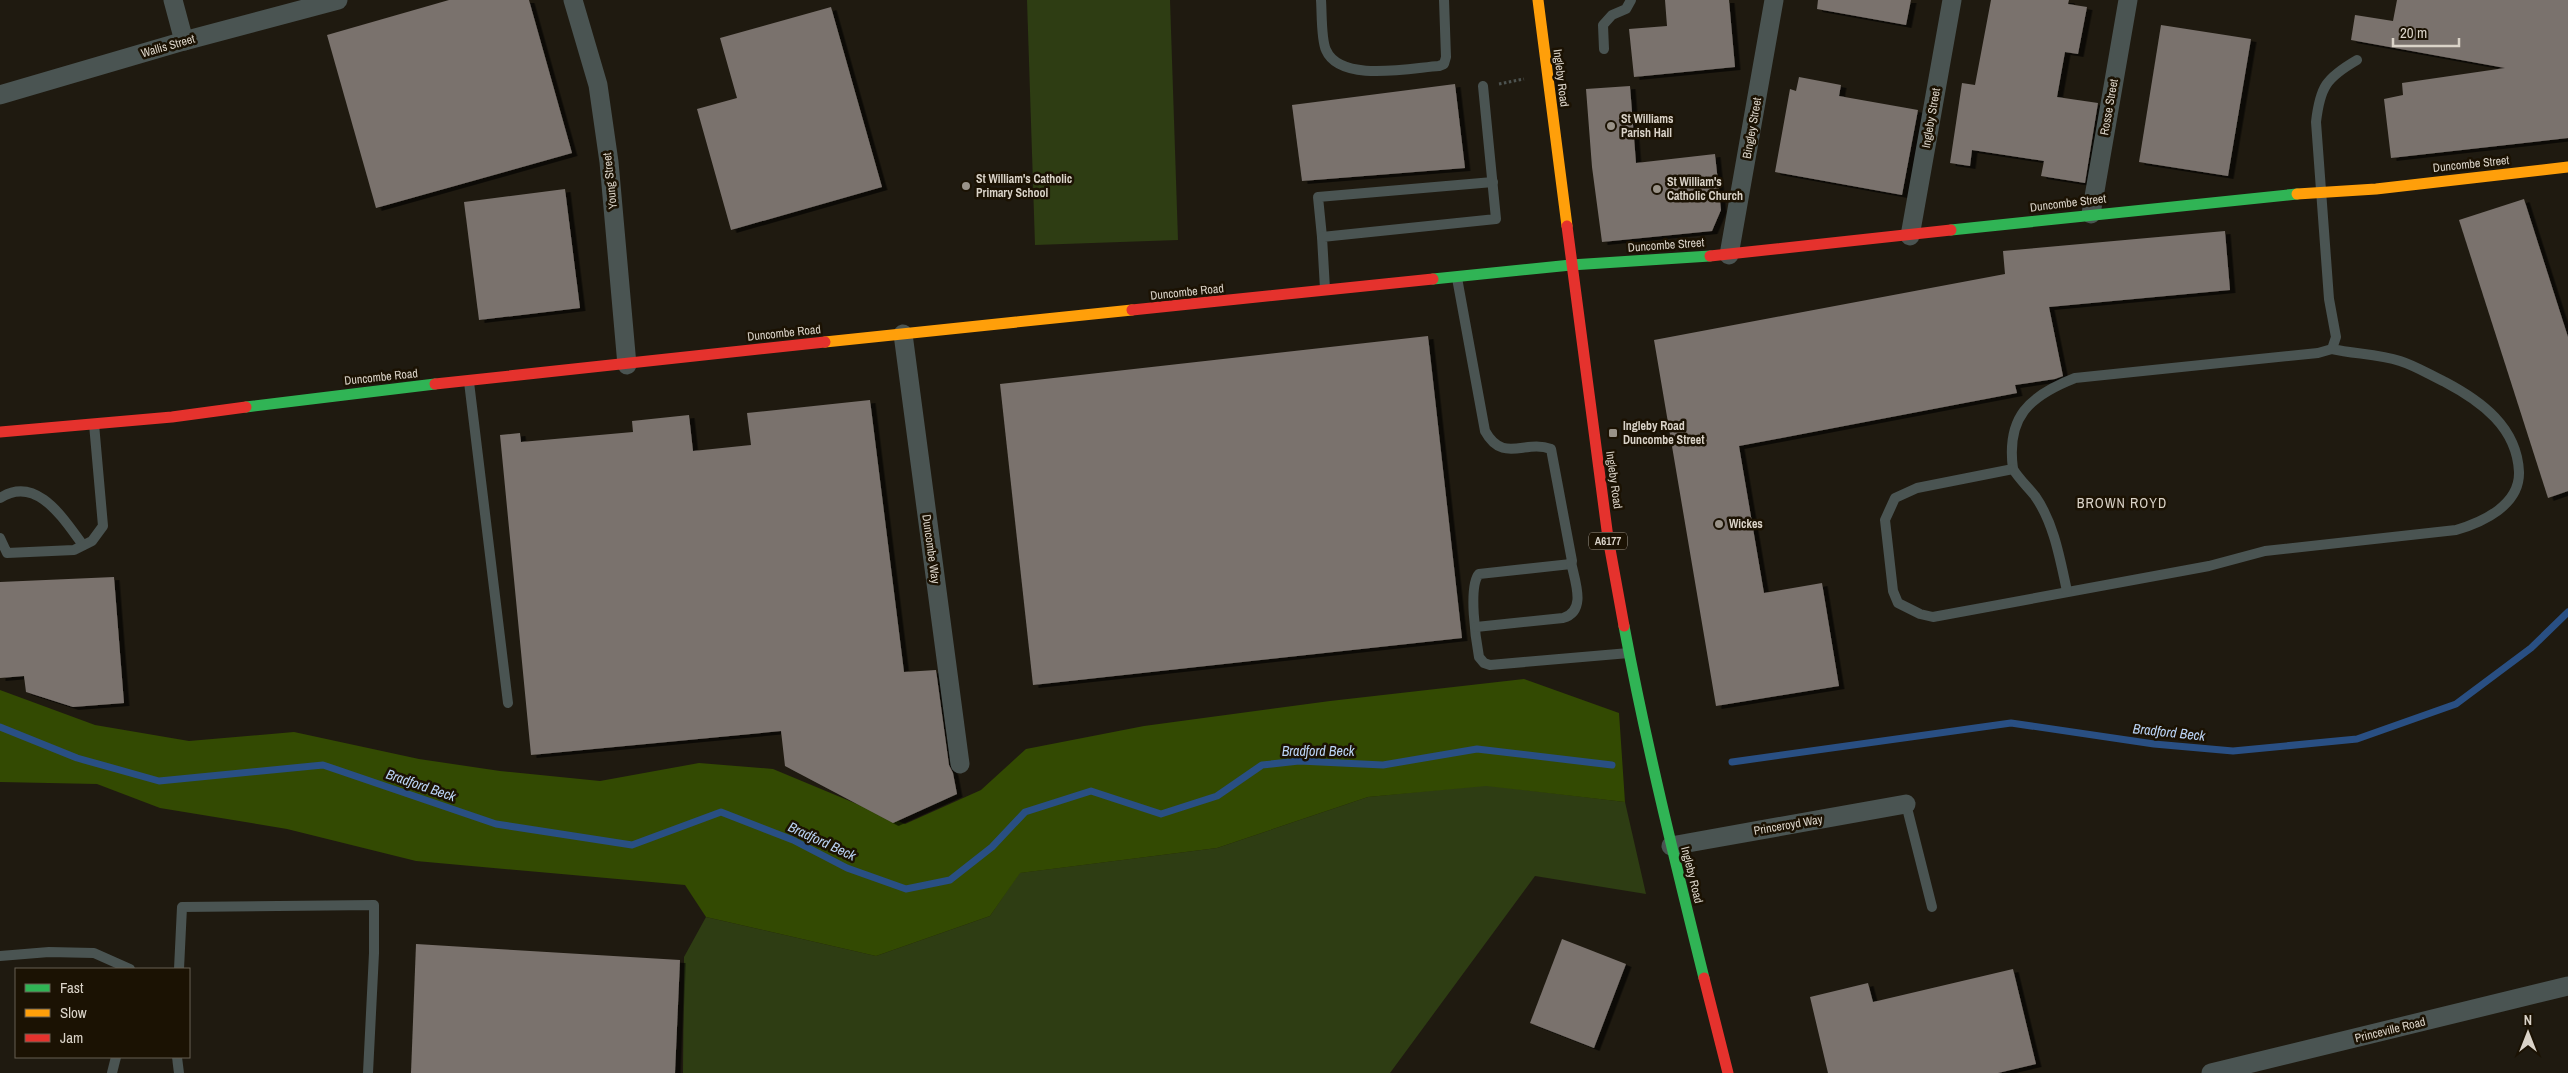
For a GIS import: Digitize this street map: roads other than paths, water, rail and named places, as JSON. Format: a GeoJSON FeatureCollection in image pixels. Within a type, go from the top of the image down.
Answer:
{"type":"FeatureCollection","features":[{"type":"Feature","properties":{"kind":"street"},"geometry":{"type":"LineString","coordinates":[[173,0],[184,41]]}},
{"type":"Feature","properties":{"kind":"street","name":"Wallis Street"},"geometry":{"type":"LineString","coordinates":[[0,95],[184,41],[338,0]]}},
{"type":"Feature","properties":{"kind":"street","name":"Young Street"},"geometry":{"type":"LineString","coordinates":[[573,0],[598,85],[609,162],[627,365]]}},
{"type":"Feature","properties":{"kind":"street","name":"Ingleby Road"},"geometry":{"type":"LineString","coordinates":[[1538,0],[1608,538],[1670,846],[1725,1072]]}},
{"type":"Feature","properties":{"kind":"street","name":"Bingley Street"},"geometry":{"type":"LineString","coordinates":[[1729,255],[1774,0]]}},
{"type":"Feature","properties":{"kind":"street","name":"Ingleby Street"},"geometry":{"type":"LineString","coordinates":[[1910,236],[1952,0]]}},
{"type":"Feature","properties":{"kind":"street","name":"Rosse Street"},"geometry":{"type":"LineString","coordinates":[[2091,214],[2128,0]]}},
{"type":"Feature","properties":{"kind":"street","name":"Duncombe Street"},"geometry":{"type":"LineString","coordinates":[[1571,265],[1729,255],[2091,214],[2320,192],[2376,189],[2568,167]]}},
{"type":"Feature","properties":{"kind":"street","name":"Duncombe Road"},"geometry":{"type":"LineString","coordinates":[[0,432],[172,417],[384,389],[469,382],[903,334],[1326,292],[1571,265]]}},
{"type":"Feature","properties":{"kind":"street","name":"Duncombe Way"},"geometry":{"type":"LineString","coordinates":[[903,334],[960,764]]}},
{"type":"Feature","properties":{"kind":"street","name":"Princeroyd Way"},"geometry":{"type":"LineString","coordinates":[[1670,846],[1906,804]]}},
{"type":"Feature","properties":{"kind":"street","name":"Princeville Road"},"geometry":{"type":"LineString","coordinates":[[2211,1073],[2256,1068],[2568,986]]}},
{"type":"Feature","properties":{"kind":"lane"},"geometry":{"type":"LineString","coordinates":[[1321,0],[1326,49],[1332,59],[1345,68],[1361,71],[1439,66],[1444,64],[1446,57],[1444,0]]}},
{"type":"Feature","properties":{"kind":"lane"},"geometry":{"type":"LineString","coordinates":[[1604,49],[1603,25],[1612,15],[1626,9],[1631,0]]}},
{"type":"Feature","properties":{"kind":"lane"},"geometry":{"type":"LineString","coordinates":[[2332,349],[2336,337],[2330,298],[2320,192],[2316,122],[2319,97],[2334,73],[2356,60]]}},
{"type":"Feature","properties":{"kind":"lane"},"geometry":{"type":"LineString","coordinates":[[1322,237],[1496,219],[1483,86]]}},
{"type":"Feature","properties":{"kind":"lane"},"geometry":{"type":"LineString","coordinates":[[1326,292],[1318,197],[1493,182]]}},
{"type":"Feature","properties":{"kind":"lane"},"geometry":{"type":"LineString","coordinates":[[1457,278],[1485,431],[1491,441],[1505,449],[1544,446],[1551,448],[1572,562],[1577,609],[1572,616],[1563,618],[1476,627]]}},
{"type":"Feature","properties":{"kind":"lane"},"geometry":{"type":"LineString","coordinates":[[2013,469],[1917,488],[1895,498],[1885,520],[1893,591],[1898,603],[1920,614],[1933,617],[2209,566],[2265,551],[2456,530],[2479,523],[2498,510],[2510,497],[2519,478],[2518,456],[2506,431],[2482,404],[2464,392],[2399,360],[2332,349],[2318,353],[2074,378],[2054,386],[2033,400],[2014,426],[2011,445],[2013,469],[2035,496],[2046,518],[2060,559],[2067,591]]}},
{"type":"Feature","properties":{"kind":"lane"},"geometry":{"type":"LineString","coordinates":[[469,382],[508,703]]}},
{"type":"Feature","properties":{"kind":"lane"},"geometry":{"type":"LineString","coordinates":[[0,538],[7,553],[74,550],[92,541],[103,526],[94,423]]}},
{"type":"Feature","properties":{"kind":"lane"},"geometry":{"type":"LineString","coordinates":[[0,498],[7,494],[24,491],[40,495],[54,508],[83,545]]}},
{"type":"Feature","properties":{"kind":"lane"},"geometry":{"type":"LineString","coordinates":[[1572,562],[1479,574],[1474,588],[1479,657],[1484,664],[1490,665],[1630,652]]}},
{"type":"Feature","properties":{"kind":"lane"},"geometry":{"type":"LineString","coordinates":[[1906,804],[1932,907]]}},
{"type":"Feature","properties":{"kind":"lane"},"geometry":{"type":"LineString","coordinates":[[179,968],[182,907],[374,905],[374,953],[368,1073]]}},
{"type":"Feature","properties":{"kind":"lane"},"geometry":{"type":"LineString","coordinates":[[0,956],[50,952],[94,953],[128,968]]}},
{"type":"Feature","properties":{"kind":"lane"},"geometry":{"type":"LineString","coordinates":[[112,1073],[116,1058]]}},
{"type":"Feature","properties":{"kind":"lane"},"geometry":{"type":"LineString","coordinates":[[177,1058],[179,1073]]}},
{"type":"Feature","properties":{"kind":"waterway","name":"Bradford Beck"},"geometry":{"type":"LineString","coordinates":[[1732,762],[2011,723],[2154,744],[2233,751],[2357,739],[2456,704],[2531,648],[2568,612]]}},
{"type":"Feature","properties":{"kind":"waterway","name":"Bradford Beck"},"geometry":{"type":"LineString","coordinates":[[0,727],[77,758],[159,781],[323,765],[496,824],[632,845],[721,812],[793,840],[847,868],[906,889],[950,880],[992,847],[1025,812],[1091,791],[1161,814],[1217,796],[1262,765],[1299,761],[1383,765],[1477,749],[1612,765]]}},
{"type":"Feature","properties":{"kind":"place","name":"St Williams Parish Hall"},"geometry":{"type":"Point","coordinates":[1611,126]}},
{"type":"Feature","properties":{"kind":"place","name":"St William's Catholic Primary School"},"geometry":{"type":"Point","coordinates":[966,186]}},
{"type":"Feature","properties":{"kind":"place","name":"St William's Catholic Church"},"geometry":{"type":"Point","coordinates":[1657,189]}},
{"type":"Feature","properties":{"kind":"place","name":"Ingleby Road Duncombe Street"},"geometry":{"type":"Point","coordinates":[1613,433]}},
{"type":"Feature","properties":{"kind":"place","name":"Wickes"},"geometry":{"type":"Point","coordinates":[1719,524]}},
{"type":"Feature","properties":{"kind":"district","name":"BROWN ROYD"},"geometry":{"type":"Point","coordinates":[2122,503]}}]}
